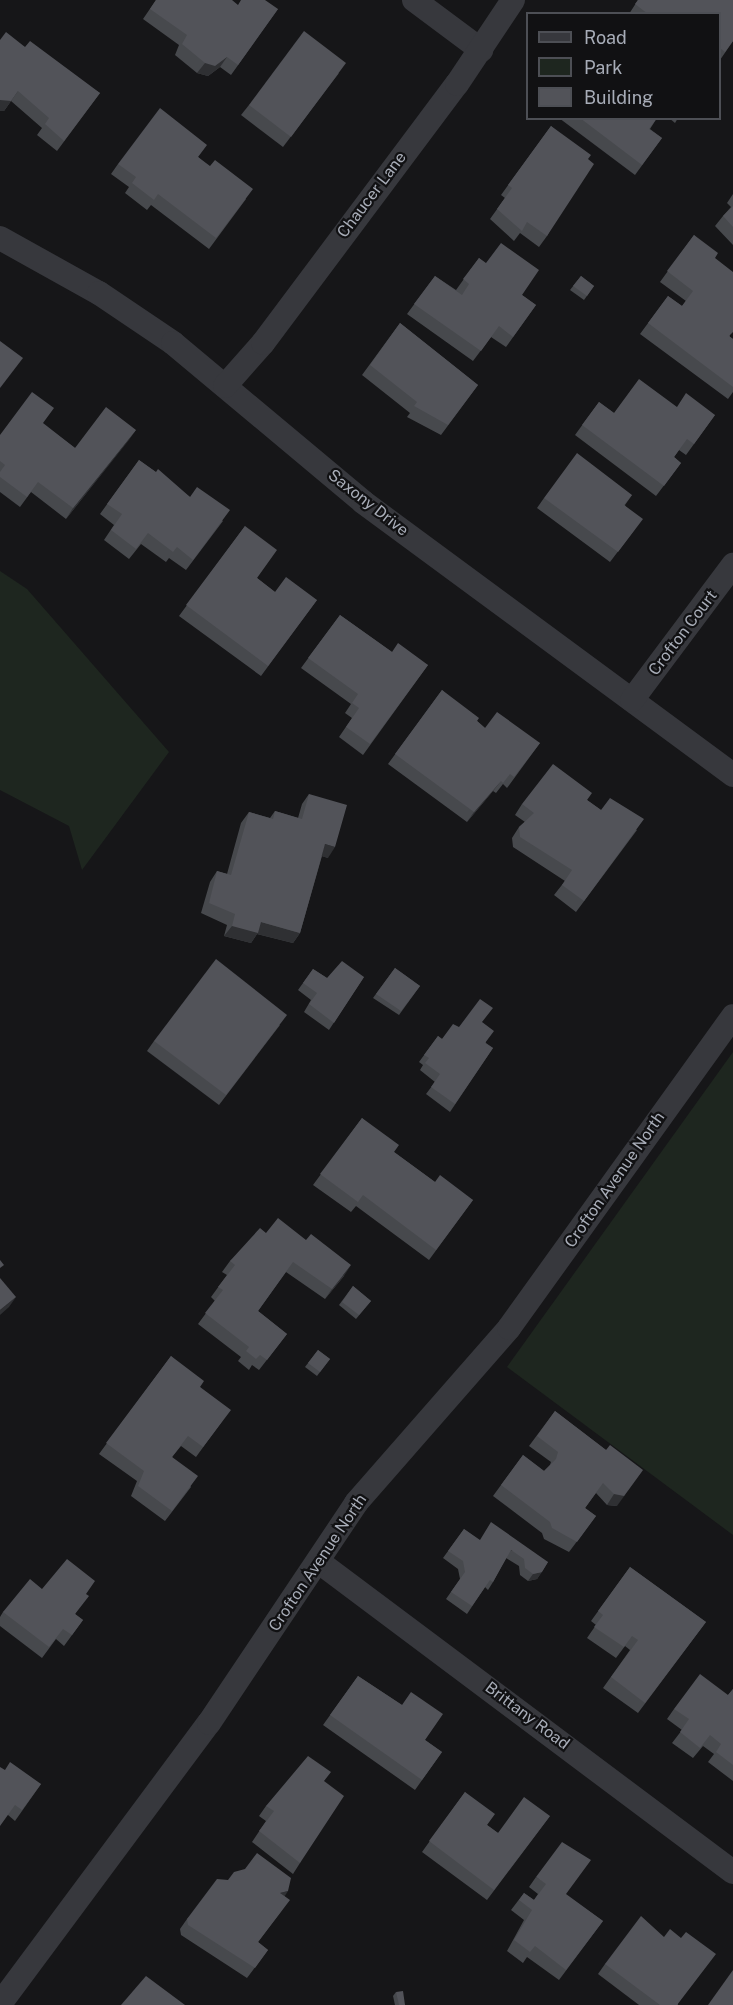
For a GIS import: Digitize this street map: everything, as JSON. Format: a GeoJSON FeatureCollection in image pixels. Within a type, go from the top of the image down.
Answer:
{"type":"FeatureCollection","features":[{"type":"Feature","properties":{"kind":"street"},"geometry":{"type":"LineString","coordinates":[[414,0],[481,50]]}},
{"type":"Feature","properties":{"kind":"street","name":"Chaucer Lane"},"geometry":{"type":"LineString","coordinates":[[225,386],[263,343],[481,50],[513,0]]}},
{"type":"Feature","properties":{"kind":"street","name":"Saxony Drive"},"geometry":{"type":"LineString","coordinates":[[0,238],[99,293],[173,343],[363,502],[733,775]]}},
{"type":"Feature","properties":{"kind":"street","name":"Crofton Court"},"geometry":{"type":"LineString","coordinates":[[632,700],[733,565]]}},
{"type":"Feature","properties":{"kind":"street","name":"Crofton Avenue North"},"geometry":{"type":"LineString","coordinates":[[0,2004],[209,1723],[319,1562],[356,1503],[509,1328],[733,1016]]}},
{"type":"Feature","properties":{"kind":"street","name":"Brittany Road"},"geometry":{"type":"LineString","coordinates":[[319,1562],[733,1872]]}},
{"type":"Feature","properties":{"kind":"green space"},"geometry":{"type":"Polygon","coordinates":[[[0,571],[27,589],[169,752],[82,870],[69,826],[0,790],[0,571]]]}},
{"type":"Feature","properties":{"kind":"green space"},"geometry":{"type":"Polygon","coordinates":[[[733,1052],[733,1535],[507,1367],[733,1052]]]}},
{"type":"Feature","properties":{"kind":"building"},"geometry":{"type":"Polygon","coordinates":[[[156,0],[232,0],[238,5],[241,0],[265,0],[278,9],[238,65],[227,57],[215,66],[205,63],[182,44],[187,35],[150,9],[156,0]]]}},
{"type":"Feature","properties":{"kind":"building"},"geometry":{"type":"Polygon","coordinates":[[[638,0],[733,0],[733,41],[725,52],[721,49],[721,12],[645,12],[635,4],[638,0]]]}},
{"type":"Feature","properties":{"kind":"building"},"geometry":{"type":"Polygon","coordinates":[[[304,31],[346,63],[291,137],[249,105],[304,31]]]}},
{"type":"Feature","properties":{"kind":"building"},"geometry":{"type":"Polygon","coordinates":[[[6,32],[25,47],[30,41],[100,93],[64,141],[45,124],[49,118],[18,91],[11,101],[0,100],[0,40],[6,32]]]}},
{"type":"Feature","properties":{"kind":"building"},"geometry":{"type":"Polygon","coordinates":[[[160,108],[207,145],[198,157],[210,166],[215,160],[253,189],[216,238],[158,194],[154,200],[132,183],[136,177],[118,164],[160,108]]]}},
{"type":"Feature","properties":{"kind":"building"},"geometry":{"type":"Polygon","coordinates":[[[583,120],[656,120],[649,129],[662,138],[642,165],[583,120]]]}},
{"type":"Feature","properties":{"kind":"building"},"geometry":{"type":"Polygon","coordinates":[[[551,126],[591,155],[588,159],[594,164],[547,236],[527,222],[522,231],[497,209],[512,188],[508,185],[551,126]]]}},
{"type":"Feature","properties":{"kind":"building"},"geometry":{"type":"Polygon","coordinates":[[[733,206],[733,227],[723,216],[733,206]]]}},
{"type":"Feature","properties":{"kind":"building"},"geometry":{"type":"Polygon","coordinates":[[[694,235],[718,253],[715,258],[733,272],[733,332],[729,336],[733,339],[733,387],[648,323],[668,296],[682,306],[693,291],[667,271],[694,235]]]}},
{"type":"Feature","properties":{"kind":"building"},"geometry":{"type":"Polygon","coordinates":[[[501,243],[539,270],[522,295],[536,305],[513,337],[499,326],[481,351],[414,304],[435,276],[462,295],[469,284],[463,279],[479,258],[486,263],[501,243]]]}},
{"type":"Feature","properties":{"kind":"building"},"geometry":{"type":"Polygon","coordinates":[[[581,276],[594,286],[587,296],[573,286],[581,276]]]}},
{"type":"Feature","properties":{"kind":"building"},"geometry":{"type":"Polygon","coordinates":[[[400,323],[478,385],[448,425],[414,406],[417,402],[370,365],[400,323]]]}},
{"type":"Feature","properties":{"kind":"building"},"geometry":{"type":"Polygon","coordinates":[[[0,341],[23,358],[0,388],[0,341]]]}},
{"type":"Feature","properties":{"kind":"building"},"geometry":{"type":"Polygon","coordinates":[[[639,379],[677,407],[686,393],[715,415],[694,444],[687,439],[674,457],[681,463],[664,486],[582,425],[599,402],[614,413],[639,379]]]}},
{"type":"Feature","properties":{"kind":"building"},"geometry":{"type":"Polygon","coordinates":[[[32,392],[54,408],[43,423],[75,448],[106,407],[136,430],[73,508],[38,482],[27,497],[0,477],[0,472],[5,465],[0,461],[0,435],[32,392]]]}},
{"type":"Feature","properties":{"kind":"building"},"geometry":{"type":"Polygon","coordinates":[[[577,453],[632,495],[624,505],[643,519],[618,552],[544,498],[577,453]]]}},
{"type":"Feature","properties":{"kind":"building"},"geometry":{"type":"Polygon","coordinates":[[[139,460],[156,472],[158,469],[190,497],[197,487],[230,510],[193,560],[177,547],[173,552],[148,533],[136,549],[111,530],[122,514],[107,504],[139,460]]]}},
{"type":"Feature","properties":{"kind":"building"},"geometry":{"type":"Polygon","coordinates":[[[245,526],[277,550],[257,578],[275,592],[286,577],[317,600],[268,666],[186,605],[245,526]]]}},
{"type":"Feature","properties":{"kind":"building"},"geometry":{"type":"Polygon","coordinates":[[[340,615],[392,652],[398,643],[428,665],[370,744],[346,727],[359,708],[352,703],[358,694],[308,658],[340,615]]]}},
{"type":"Feature","properties":{"kind":"building"},"geometry":{"type":"Polygon","coordinates":[[[442,690],[479,718],[477,721],[485,728],[497,712],[540,743],[514,777],[510,774],[503,783],[501,781],[474,812],[395,754],[442,690]]]}},
{"type":"Feature","properties":{"kind":"building"},"geometry":{"type":"Polygon","coordinates":[[[553,764],[592,793],[587,800],[601,810],[610,798],[644,819],[584,901],[562,885],[572,870],[520,837],[519,827],[534,813],[522,804],[553,764]]]}},
{"type":"Feature","properties":{"kind":"building"},"geometry":{"type":"Polygon","coordinates":[[[309,794],[347,805],[335,847],[325,844],[300,933],[261,922],[258,933],[232,926],[235,914],[209,903],[217,871],[231,875],[249,812],[273,819],[275,811],[302,819],[309,794]]]}},
{"type":"Feature","properties":{"kind":"building"},"geometry":{"type":"Polygon","coordinates":[[[216,959],[287,1015],[226,1095],[154,1041],[216,959]]]}},
{"type":"Feature","properties":{"kind":"building"},"geometry":{"type":"Polygon","coordinates":[[[342,961],[364,977],[334,1023],[309,1004],[317,993],[303,983],[313,969],[327,978],[342,961]]]}},
{"type":"Feature","properties":{"kind":"building"},"geometry":{"type":"Polygon","coordinates":[[[395,968],[420,986],[401,1011],[376,994],[395,968]]]}},
{"type":"Feature","properties":{"kind":"building"},"geometry":{"type":"Polygon","coordinates":[[[480,999],[493,1008],[482,1022],[494,1031],[485,1043],[493,1048],[455,1104],[431,1087],[440,1074],[425,1063],[429,1058],[424,1055],[438,1036],[442,1039],[453,1024],[459,1027],[480,999]]]}},
{"type":"Feature","properties":{"kind":"building"},"geometry":{"type":"Polygon","coordinates":[[[362,1118],[399,1145],[394,1152],[435,1182],[440,1175],[473,1200],[436,1250],[363,1195],[358,1202],[320,1174],[362,1118]]]}},
{"type":"Feature","properties":{"kind":"building"},"geometry":{"type":"Polygon","coordinates":[[[278,1218],[306,1240],[311,1234],[351,1265],[332,1289],[293,1262],[258,1311],[287,1334],[267,1360],[260,1355],[256,1359],[246,1351],[249,1347],[205,1313],[223,1290],[218,1287],[235,1265],[230,1261],[260,1228],[266,1233],[278,1218]]]}},
{"type":"Feature","properties":{"kind":"building"},"geometry":{"type":"Polygon","coordinates":[[[0,1278],[16,1297],[0,1310],[0,1278]]]}},
{"type":"Feature","properties":{"kind":"building"},"geometry":{"type":"Polygon","coordinates":[[[353,1286],[371,1301],[359,1315],[342,1302],[353,1286]]]}},
{"type":"Feature","properties":{"kind":"building"},"geometry":{"type":"Polygon","coordinates":[[[318,1350],[330,1359],[320,1372],[308,1363],[318,1350]]]}},
{"type":"Feature","properties":{"kind":"building"},"geometry":{"type":"Polygon","coordinates":[[[171,1356],[204,1381],[200,1387],[231,1410],[203,1447],[188,1436],[172,1457],[198,1476],[172,1511],[138,1486],[144,1471],[106,1443],[171,1356]]]}},
{"type":"Feature","properties":{"kind":"building"},"geometry":{"type":"Polygon","coordinates":[[[555,1411],[606,1450],[610,1445],[643,1470],[624,1496],[614,1494],[603,1483],[585,1508],[596,1516],[577,1542],[552,1528],[550,1522],[501,1485],[523,1455],[544,1471],[556,1459],[558,1452],[537,1436],[555,1411]]]}},
{"type":"Feature","properties":{"kind":"building"},"geometry":{"type":"Polygon","coordinates":[[[491,1522],[548,1562],[542,1572],[533,1574],[525,1568],[524,1559],[511,1550],[493,1582],[490,1580],[472,1606],[451,1592],[465,1572],[463,1561],[448,1551],[464,1529],[480,1540],[491,1522]]]}},
{"type":"Feature","properties":{"kind":"building"},"geometry":{"type":"Polygon","coordinates":[[[67,1559],[95,1581],[86,1594],[89,1596],[75,1614],[83,1620],[72,1635],[63,1629],[49,1647],[3,1612],[30,1579],[42,1589],[67,1559]]]}},
{"type":"Feature","properties":{"kind":"building"},"geometry":{"type":"Polygon","coordinates":[[[630,1567],[706,1622],[645,1703],[611,1677],[638,1640],[632,1636],[624,1647],[594,1627],[603,1615],[598,1611],[630,1567]]]}},
{"type":"Feature","properties":{"kind":"building"},"geometry":{"type":"Polygon","coordinates":[[[700,1674],[728,1695],[733,1689],[733,1765],[716,1752],[721,1744],[710,1735],[700,1748],[680,1732],[689,1719],[674,1709],[700,1674]]]}},
{"type":"Feature","properties":{"kind":"building"},"geometry":{"type":"Polygon","coordinates":[[[358,1676],[402,1705],[411,1692],[443,1714],[425,1740],[442,1752],[422,1780],[330,1715],[358,1676]]]}},
{"type":"Feature","properties":{"kind":"building"},"geometry":{"type":"Polygon","coordinates":[[[308,1756],[331,1772],[324,1781],[344,1796],[300,1863],[259,1831],[274,1811],[266,1806],[308,1756]]]}},
{"type":"Feature","properties":{"kind":"building"},"geometry":{"type":"Polygon","coordinates":[[[10,1762],[41,1784],[22,1810],[15,1805],[0,1826],[0,1767],[5,1770],[10,1762]]]}},
{"type":"Feature","properties":{"kind":"building"},"geometry":{"type":"Polygon","coordinates":[[[465,1792],[495,1814],[487,1825],[498,1833],[524,1797],[550,1816],[494,1890],[429,1841],[465,1792]]]}},
{"type":"Feature","properties":{"kind":"building"},"geometry":{"type":"Polygon","coordinates":[[[562,1842],[591,1860],[566,1894],[603,1921],[566,1970],[535,1946],[530,1952],[514,1940],[532,1910],[519,1900],[524,1893],[534,1900],[546,1884],[536,1877],[562,1842]]]}},
{"type":"Feature","properties":{"kind":"building"},"geometry":{"type":"Polygon","coordinates":[[[257,1853],[291,1878],[288,1891],[280,1893],[290,1900],[258,1942],[268,1950],[255,1968],[188,1925],[187,1919],[217,1879],[228,1880],[234,1872],[245,1869],[257,1853]]]}},
{"type":"Feature","properties":{"kind":"building"},"geometry":{"type":"Polygon","coordinates":[[[641,1916],[664,1937],[670,1929],[681,1938],[686,1932],[716,1954],[677,2005],[660,2005],[605,1964],[641,1916]]]}},
{"type":"Feature","properties":{"kind":"building"},"geometry":{"type":"Polygon","coordinates":[[[733,1970],[733,2005],[708,2005],[733,1970]]]}},
{"type":"Feature","properties":{"kind":"building"},"geometry":{"type":"Polygon","coordinates":[[[146,1976],[185,2005],[121,2005],[146,1976]]]}},
{"type":"Feature","properties":{"kind":"building"},"geometry":{"type":"Polygon","coordinates":[[[403,1991],[405,2005],[399,2005],[396,1992],[403,1991]]]}}]}
